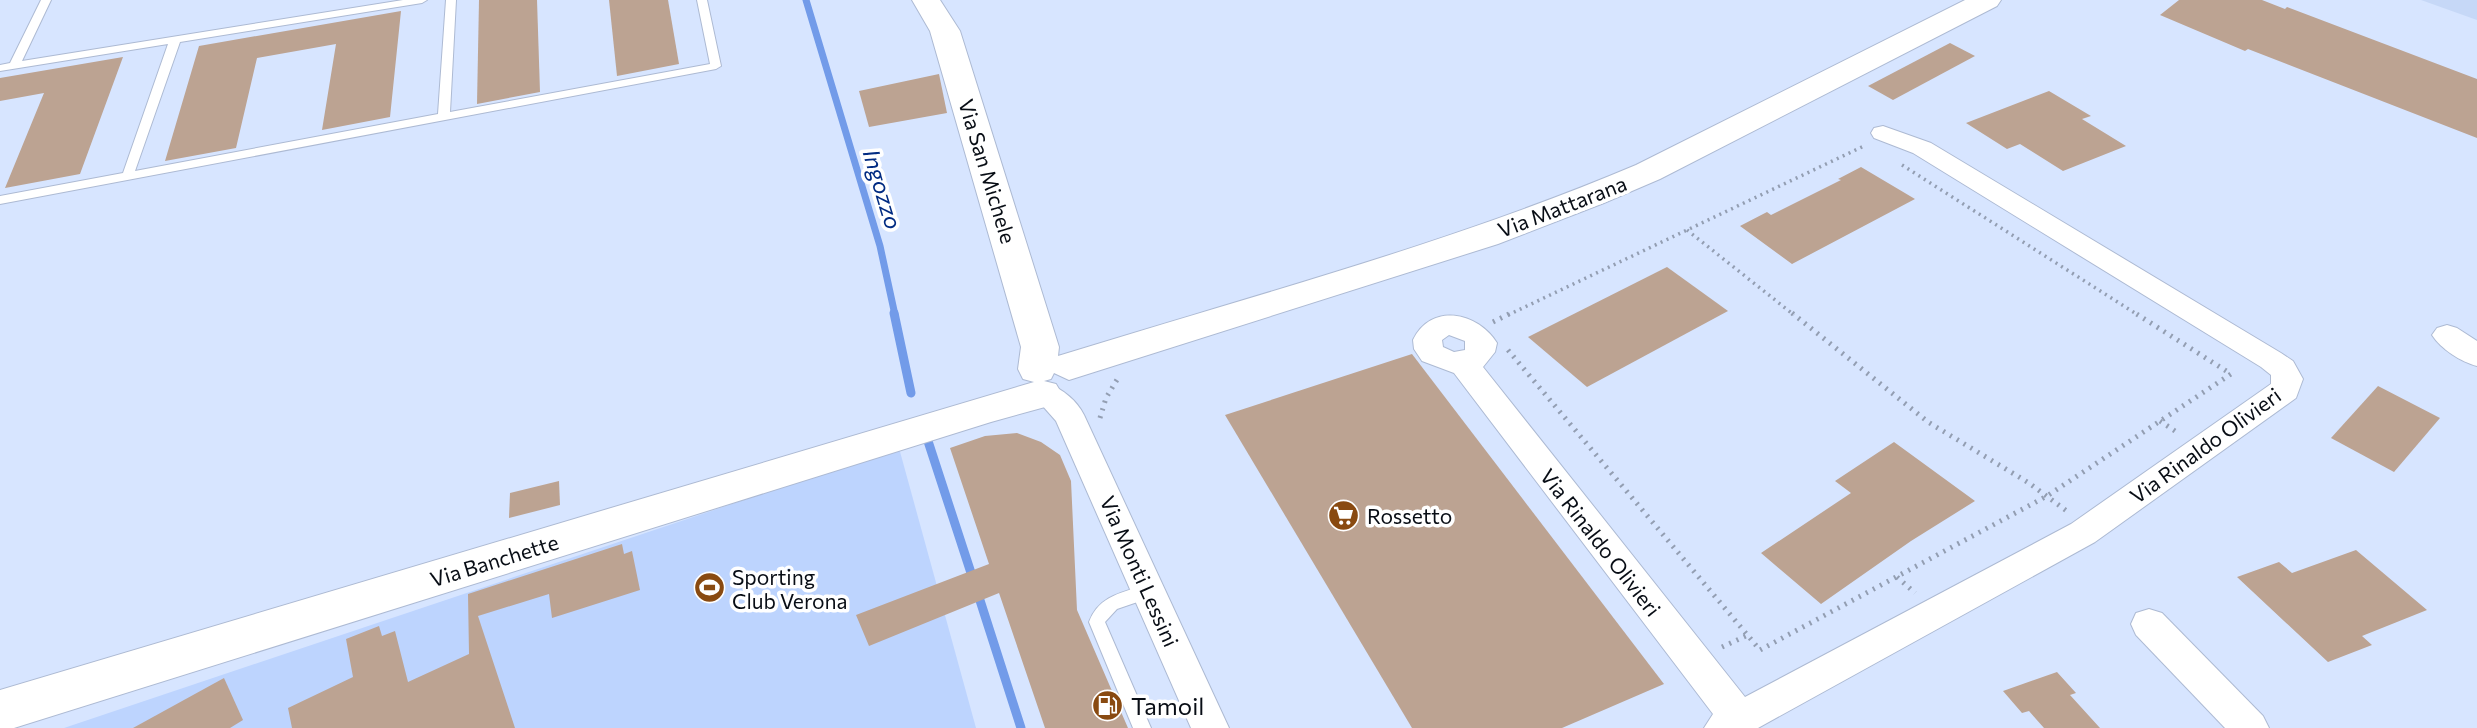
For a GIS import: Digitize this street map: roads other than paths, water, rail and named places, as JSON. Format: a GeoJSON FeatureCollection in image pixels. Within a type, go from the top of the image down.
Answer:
{"type":"FeatureCollection","features":[{"type":"Feature","properties":{"kind":"street","name":"Via San Michele"},"geometry":{"type":"LineString","coordinates":[[926,0],[946,31],[1054,380]]}},
{"type":"Feature","properties":{"kind":"street","name":"Via Mattarana"},"geometry":{"type":"LineString","coordinates":[[1054,380],[1114,352],[1486,236],[1592,196],[1648,172],[1987,0]]}},
{"type":"Feature","properties":{"kind":"street","name":"Via Rinaldo Olivieri"},"geometry":{"type":"LineString","coordinates":[[1463,363],[1731,724],[2090,528],[2285,390],[2288,379],[2282,368],[2225,331],[1922,148],[1876,139]]}},
{"type":"Feature","properties":{"kind":"street"},"geometry":{"type":"LineString","coordinates":[[1446,325],[1480,328],[1482,350],[1478,356],[1463,363],[1445,362],[1432,354],[1426,342],[1427,337],[1437,328],[1446,325]]}},
{"type":"Feature","properties":{"kind":"street"},"geometry":{"type":"LineString","coordinates":[[2447,335],[2477,356]]}},
{"type":"Feature","properties":{"kind":"street","name":"Via Banchette"},"geometry":{"type":"LineString","coordinates":[[0,711],[988,408],[1054,380]]}},
{"type":"Feature","properties":{"kind":"street","name":"Via Monti Lessini"},"geometry":{"type":"LineString","coordinates":[[1054,380],[1210,728]]}},
{"type":"Feature","properties":{"kind":"street"},"geometry":{"type":"LineString","coordinates":[[2149,624],[2250,728]]}},
{"type":"Feature","properties":{"kind":"lane"},"geometry":{"type":"LineString","coordinates":[[14,66],[46,0]]}},
{"type":"Feature","properties":{"kind":"lane"},"geometry":{"type":"LineString","coordinates":[[0,68],[422,0]]}},
{"type":"Feature","properties":{"kind":"lane"},"geometry":{"type":"LineString","coordinates":[[444,116],[451,0]]}},
{"type":"Feature","properties":{"kind":"lane"},"geometry":{"type":"LineString","coordinates":[[0,200],[716,66],[702,0]]}},
{"type":"Feature","properties":{"kind":"lane"},"geometry":{"type":"LineString","coordinates":[[128,175],[175,40]]}},
{"type":"Feature","properties":{"kind":"lane"},"geometry":{"type":"LineString","coordinates":[[1142,728],[1097,622],[1098,614],[1107,607],[1149,591]]}},
{"type":"Feature","properties":{"kind":"waterway","name":"Ingozzo"},"geometry":{"type":"LineString","coordinates":[[806,0],[880,246],[895,315]]}},
{"type":"Feature","properties":{"kind":"waterway","name":"Ingozzo"},"geometry":{"type":"LineString","coordinates":[[894,313],[911,393]]}},
{"type":"Feature","properties":{"kind":"waterway","name":"Ingozzo"},"geometry":{"type":"LineString","coordinates":[[926,435],[973,579]]}},
{"type":"Feature","properties":{"kind":"waterway","name":"Ingozzo"},"geometry":{"type":"LineString","coordinates":[[977,591],[1021,728]]}},
{"type":"Feature","properties":{"kind":"place","name":"Rossetto"},"geometry":{"type":"Point","coordinates":[1344,515]}},
{"type":"Feature","properties":{"kind":"place","name":"Sporting Club Verona"},"geometry":{"type":"Point","coordinates":[709,588]}},
{"type":"Feature","properties":{"kind":"place","name":"Tamoil"},"geometry":{"type":"Point","coordinates":[1108,705]}}]}
